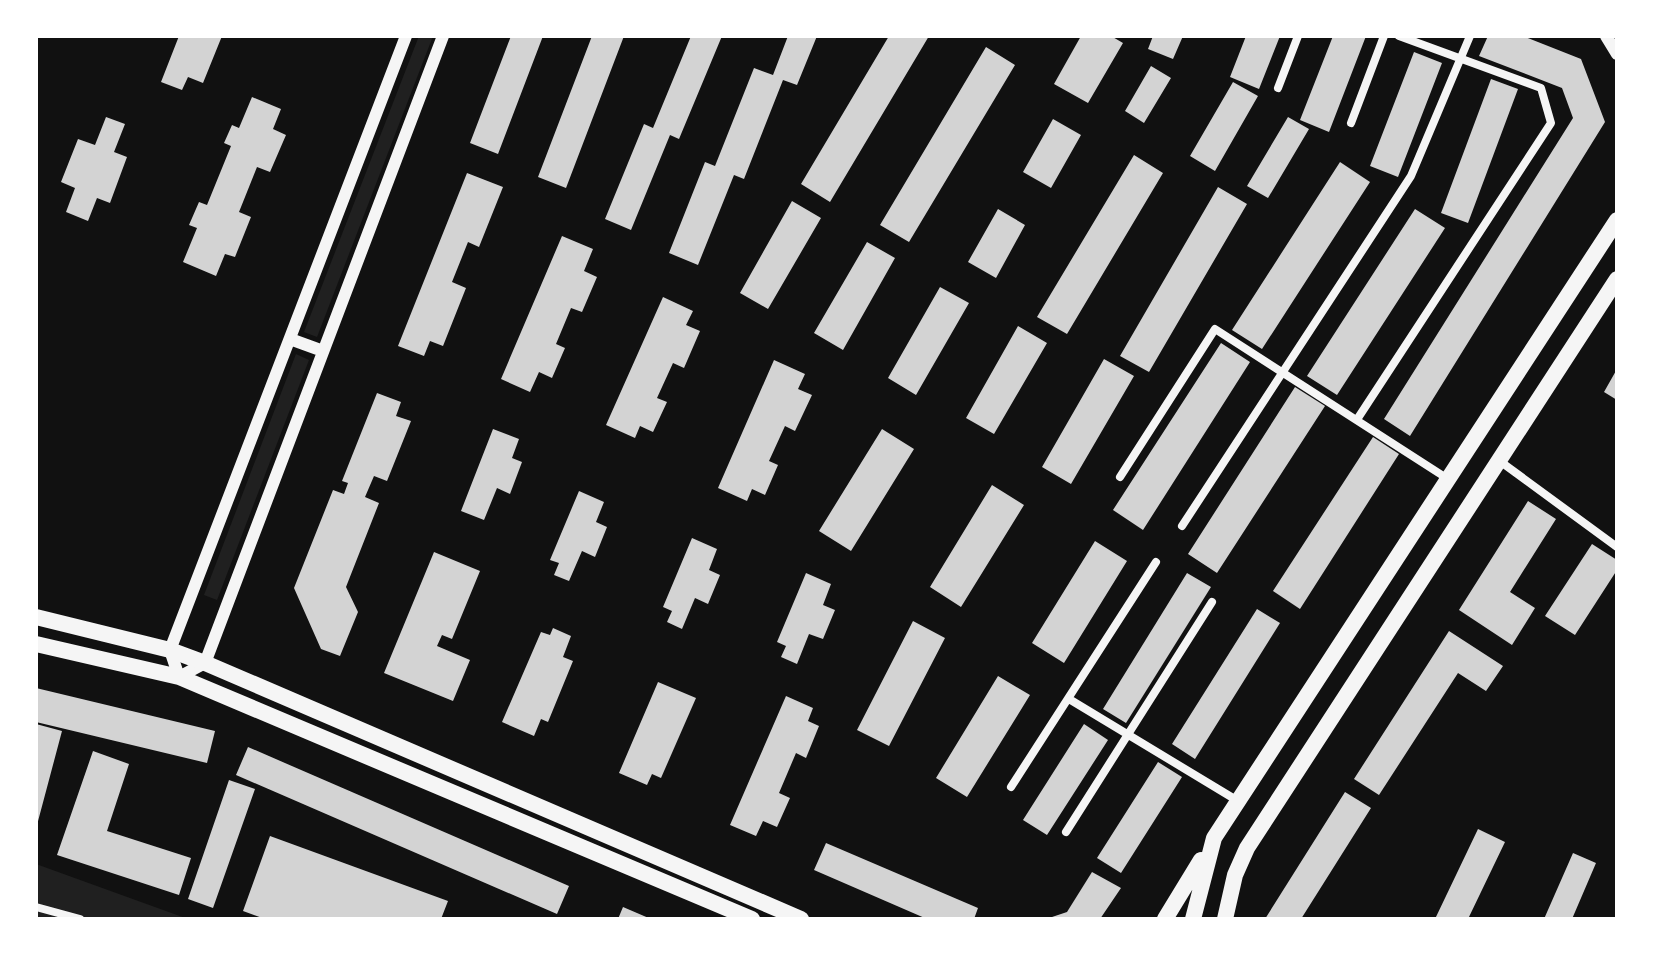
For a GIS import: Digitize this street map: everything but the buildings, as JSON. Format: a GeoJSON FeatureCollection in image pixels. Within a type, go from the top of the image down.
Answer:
{"type":"FeatureCollection","features":[{"type":"Feature","properties":{"kind":"main road"},"geometry":{"type":"LineString","coordinates":[[1165,919],[1214,838],[1617,220]]}},
{"type":"Feature","properties":{"kind":"main road"},"geometry":{"type":"LineString","coordinates":[[1225,919],[1235,875],[1247,848],[1501,462],[1617,279]]}},
{"type":"Feature","properties":{"kind":"main road"},"geometry":{"type":"LineString","coordinates":[[36,617],[170,650],[205,663],[801,919]]}},
{"type":"Feature","properties":{"kind":"main road"},"geometry":{"type":"LineString","coordinates":[[36,644],[179,677],[752,919]]}},
{"type":"Feature","properties":{"kind":"main road"},"geometry":{"type":"LineString","coordinates":[[1193,919],[1214,838]]}},
{"type":"Feature","properties":{"kind":"street"},"geometry":{"type":"LineString","coordinates":[[406,36],[170,650],[179,677],[205,663],[443,36]]}},
{"type":"Feature","properties":{"kind":"street"},"geometry":{"type":"LineString","coordinates":[[1278,88],[1298,36]]}},
{"type":"Feature","properties":{"kind":"street"},"geometry":{"type":"LineString","coordinates":[[1351,123],[1384,36]]}},
{"type":"Feature","properties":{"kind":"street"},"geometry":{"type":"LineString","coordinates":[[1358,418],[1551,123],[1541,88],[1399,36]]}},
{"type":"Feature","properties":{"kind":"street"},"geometry":{"type":"LineString","coordinates":[[1182,526],[1411,176],[1470,36]]}},
{"type":"Feature","properties":{"kind":"street"},"geometry":{"type":"LineString","coordinates":[[1606,36],[1617,54]]}},
{"type":"Feature","properties":{"kind":"street"},"geometry":{"type":"LineString","coordinates":[[1120,477],[1215,329],[1358,418],[1448,479]]}},
{"type":"Feature","properties":{"kind":"street"},"geometry":{"type":"LineString","coordinates":[[290,339],[323,351]]}},
{"type":"Feature","properties":{"kind":"street"},"geometry":{"type":"LineString","coordinates":[[1501,462],[1617,547]]}},
{"type":"Feature","properties":{"kind":"street"},"geometry":{"type":"LineString","coordinates":[[1011,787],[1156,562]]}},
{"type":"Feature","properties":{"kind":"street"},"geometry":{"type":"LineString","coordinates":[[1066,832],[1212,602]]}},
{"type":"Feature","properties":{"kind":"street"},"geometry":{"type":"LineString","coordinates":[[1069,699],[1238,801]]}},
{"type":"Feature","properties":{"kind":"street"},"geometry":{"type":"LineString","coordinates":[[36,907],[80,919]]}},
{"type":"Feature","properties":{"kind":"shaded area"},"geometry":{"type":"Polygon","coordinates":[[[419,36],[433,36],[317,337],[304,332],[419,36]]]}},
{"type":"Feature","properties":{"kind":"shaded area"},"geometry":{"type":"Polygon","coordinates":[[[296,354],[309,360],[217,600],[204,595],[296,354]]]}},
{"type":"Feature","properties":{"kind":"shaded area"},"geometry":{"type":"Polygon","coordinates":[[[36,864],[188,919],[36,919],[36,864]]]}}]}
